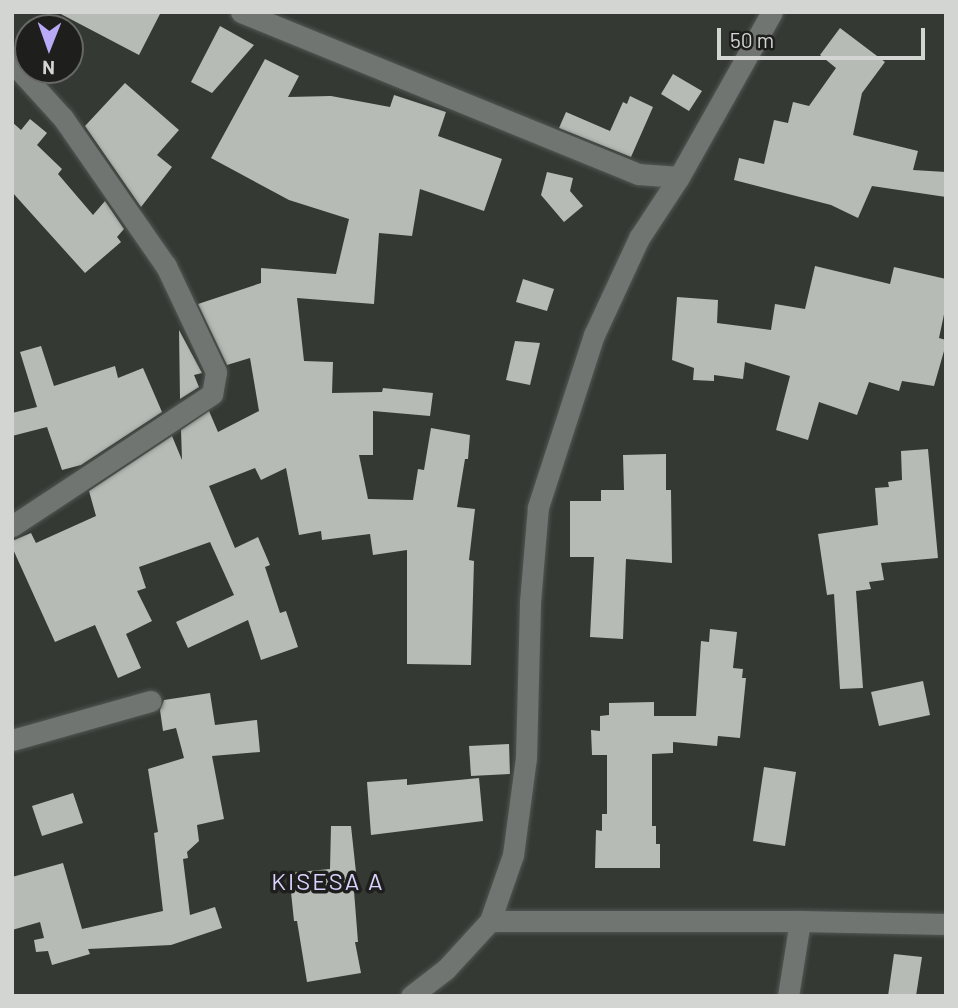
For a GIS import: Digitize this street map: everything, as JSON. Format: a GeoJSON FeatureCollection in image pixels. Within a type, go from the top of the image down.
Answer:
{"type":"FeatureCollection","features":[{"type":"Feature","properties":{"kind":"street"},"geometry":{"type":"LineString","coordinates":[[241,12],[638,174],[679,177]]}},
{"type":"Feature","properties":{"kind":"street"},"geometry":{"type":"LineString","coordinates":[[411,996],[446,969],[490,921],[513,855],[526,757],[530,602],[538,507],[594,335],[639,239],[679,177],[772,12]]}},
{"type":"Feature","properties":{"kind":"street"},"geometry":{"type":"LineString","coordinates":[[12,62],[63,118],[166,266],[216,372],[212,394],[12,526]]}},
{"type":"Feature","properties":{"kind":"street"},"geometry":{"type":"LineString","coordinates":[[12,740],[151,701]]}},
{"type":"Feature","properties":{"kind":"street"},"geometry":{"type":"LineString","coordinates":[[490,921],[945,924]]}},
{"type":"Feature","properties":{"kind":"street"},"geometry":{"type":"LineString","coordinates":[[788,996],[800,921]]}},
{"type":"Feature","properties":{"kind":"building"},"geometry":{"type":"Polygon","coordinates":[[[57,12],[161,12],[139,55],[84,26],[84,14],[57,12]]]}},
{"type":"Feature","properties":{"kind":"building"},"geometry":{"type":"Polygon","coordinates":[[[220,26],[254,45],[212,93],[191,82],[220,26]]]}},
{"type":"Feature","properties":{"kind":"building"},"geometry":{"type":"Polygon","coordinates":[[[840,28],[885,62],[862,93],[853,135],[918,151],[913,170],[946,172],[946,197],[872,186],[858,218],[831,205],[734,180],[739,158],[764,164],[774,120],[788,123],[793,102],[809,106],[836,68],[820,55],[840,28]]]}},
{"type":"Feature","properties":{"kind":"building"},"geometry":{"type":"Polygon","coordinates":[[[265,59],[299,76],[288,97],[331,96],[390,107],[394,95],[446,112],[438,136],[502,159],[484,211],[420,189],[412,236],[379,233],[374,304],[297,298],[304,361],[333,362],[332,393],[382,392],[383,388],[433,393],[430,416],[373,411],[373,455],[359,455],[368,499],[413,500],[418,469],[424,470],[431,428],[470,435],[468,459],[465,459],[457,507],[475,509],[469,560],[474,561],[471,665],[407,664],[407,550],[373,555],[370,534],[322,540],[321,531],[299,535],[286,468],[261,480],[255,468],[209,486],[235,548],[258,537],[270,565],[265,567],[280,613],[286,611],[298,647],[261,660],[248,620],[188,648],[176,622],[234,595],[210,542],[139,567],[146,588],[137,591],[152,621],[126,634],[141,668],[118,678],[95,625],[55,642],[12,547],[12,541],[31,533],[36,543],[96,516],[89,491],[172,436],[182,460],[181,430],[209,411],[218,432],[259,411],[250,358],[227,365],[198,304],[261,283],[261,268],[336,274],[349,219],[289,200],[211,158],[265,59]]]}},
{"type":"Feature","properties":{"kind":"building"},"geometry":{"type":"Polygon","coordinates":[[[673,74],[702,91],[689,111],[661,94],[673,74]]]}},
{"type":"Feature","properties":{"kind":"building"},"geometry":{"type":"Polygon","coordinates":[[[125,83],[179,130],[157,155],[172,167],[141,207],[85,126],[125,83]]]}},
{"type":"Feature","properties":{"kind":"building"},"geometry":{"type":"Polygon","coordinates":[[[630,96],[653,107],[631,157],[559,128],[566,112],[610,131],[623,102],[627,104],[630,96]]]}},
{"type":"Feature","properties":{"kind":"building"},"geometry":{"type":"Polygon","coordinates":[[[30,119],[47,133],[37,145],[62,169],[58,174],[93,215],[105,201],[124,229],[117,237],[121,242],[85,273],[12,192],[12,122],[21,130],[30,119]]]}},
{"type":"Feature","properties":{"kind":"building"},"geometry":{"type":"Polygon","coordinates":[[[547,172],[573,178],[570,191],[583,206],[564,222],[541,195],[547,172]]]}},
{"type":"Feature","properties":{"kind":"building"},"geometry":{"type":"Polygon","coordinates":[[[815,266],[890,284],[894,267],[946,279],[946,305],[939,338],[946,340],[946,344],[934,386],[902,381],[899,391],[869,382],[857,415],[819,402],[808,440],[776,430],[790,376],[745,362],[743,379],[714,375],[714,381],[693,380],[694,368],[672,360],[677,297],[718,300],[717,323],[771,330],[775,304],[805,309],[815,266]]]}},
{"type":"Feature","properties":{"kind":"building"},"geometry":{"type":"Polygon","coordinates":[[[523,279],[554,289],[547,311],[516,302],[523,279]]]}},
{"type":"Feature","properties":{"kind":"building"},"geometry":{"type":"Polygon","coordinates":[[[179,330],[202,373],[194,375],[199,387],[180,399],[179,330]]]}},
{"type":"Feature","properties":{"kind":"building"},"geometry":{"type":"Polygon","coordinates":[[[515,341],[540,343],[530,385],[506,380],[515,341]]]}},
{"type":"Feature","properties":{"kind":"building"},"geometry":{"type":"Polygon","coordinates":[[[41,346],[54,386],[115,366],[118,378],[143,368],[162,412],[81,465],[62,470],[47,427],[12,436],[12,413],[37,407],[20,352],[41,346]]]}},
{"type":"Feature","properties":{"kind":"building"},"geometry":{"type":"Polygon","coordinates":[[[928,449],[938,558],[881,563],[884,580],[869,582],[871,589],[856,591],[863,688],[840,689],[834,594],[827,595],[818,534],[878,525],[875,488],[889,487],[888,482],[902,480],[901,451],[928,449]]]}},
{"type":"Feature","properties":{"kind":"building"},"geometry":{"type":"Polygon","coordinates":[[[666,454],[666,490],[671,490],[672,563],[626,559],[623,639],[590,637],[594,557],[570,557],[570,501],[601,501],[601,490],[624,490],[623,455],[666,454]]]}},
{"type":"Feature","properties":{"kind":"building"},"geometry":{"type":"Polygon","coordinates":[[[710,629],[737,632],[733,668],[743,669],[742,678],[746,678],[740,738],[718,736],[717,746],[673,742],[673,753],[652,754],[652,826],[656,826],[656,844],[660,844],[660,868],[595,868],[596,830],[602,831],[602,814],[607,814],[607,755],[592,755],[591,730],[600,731],[600,716],[609,715],[609,703],[654,702],[654,716],[696,716],[701,641],[709,642],[710,629]]]}},
{"type":"Feature","properties":{"kind":"building"},"geometry":{"type":"Polygon","coordinates":[[[923,681],[930,715],[879,726],[871,692],[923,681]]]}},
{"type":"Feature","properties":{"kind":"building"},"geometry":{"type":"Polygon","coordinates":[[[210,693],[215,725],[257,720],[260,752],[212,756],[224,819],[197,825],[199,841],[187,852],[188,858],[183,859],[190,915],[215,907],[222,928],[171,945],[88,949],[90,954],[52,965],[48,951],[36,952],[34,940],[44,938],[40,922],[12,930],[12,877],[63,863],[82,929],[163,911],[154,833],[158,832],[148,769],[184,758],[176,728],[163,731],[160,710],[164,700],[210,693]]]}},
{"type":"Feature","properties":{"kind":"building"},"geometry":{"type":"Polygon","coordinates":[[[509,744],[510,774],[471,776],[469,746],[509,744]]]}},
{"type":"Feature","properties":{"kind":"building"},"geometry":{"type":"Polygon","coordinates":[[[764,767],[796,772],[785,846],[753,841],[764,767]]]}},
{"type":"Feature","properties":{"kind":"building"},"geometry":{"type":"Polygon","coordinates":[[[479,778],[483,821],[371,835],[367,782],[407,779],[407,785],[479,778]]]}},
{"type":"Feature","properties":{"kind":"building"},"geometry":{"type":"Polygon","coordinates":[[[73,793],[83,823],[42,836],[32,806],[73,793]]]}},
{"type":"Feature","properties":{"kind":"building"},"geometry":{"type":"Polygon","coordinates":[[[331,826],[351,826],[358,891],[354,891],[358,942],[355,942],[361,973],[307,982],[297,921],[294,921],[289,873],[330,869],[331,826]]]}},
{"type":"Feature","properties":{"kind":"building"},"geometry":{"type":"Polygon","coordinates":[[[894,954],[922,957],[916,996],[888,996],[894,954]]]}},
{"type":"Feature","properties":{"kind":"district","name":"KISESA A"},"geometry":{"type":"Point","coordinates":[328,881]}}]}
